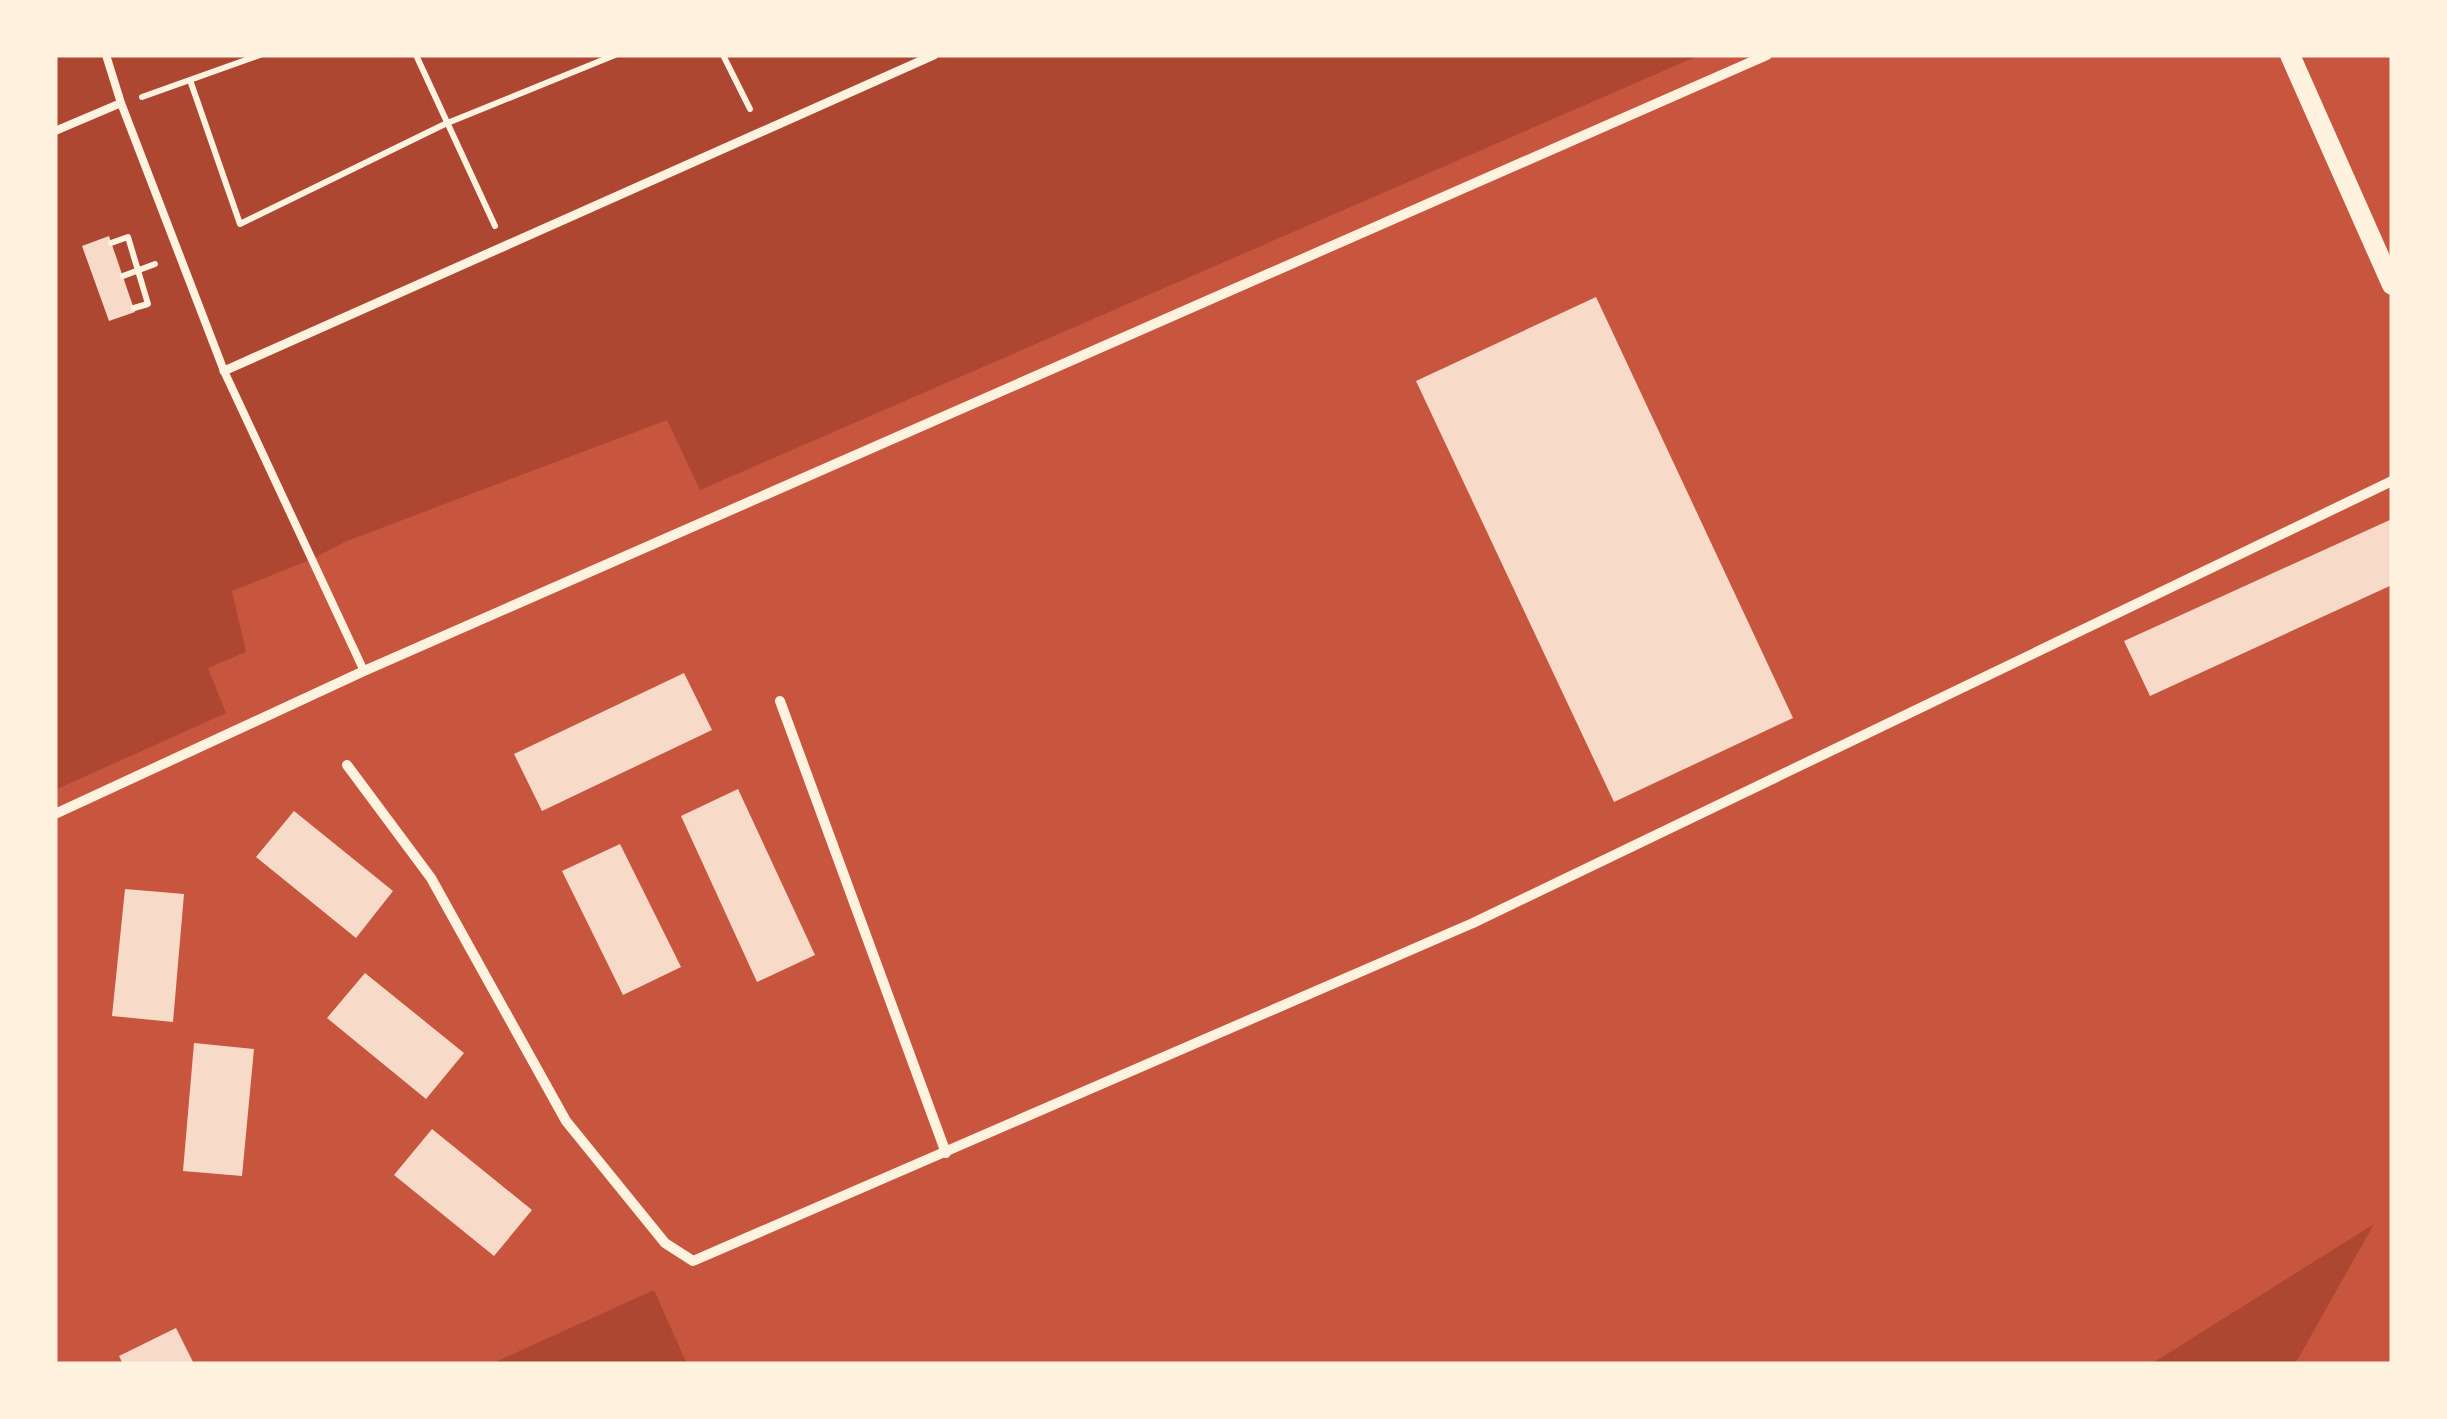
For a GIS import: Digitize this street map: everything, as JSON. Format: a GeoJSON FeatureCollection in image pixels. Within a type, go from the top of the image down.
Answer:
{"type":"FeatureCollection","features":[{"type":"Feature","properties":{"kind":"main road"},"geometry":{"type":"LineString","coordinates":[[2290,55],[2392,284]]}},
{"type":"Feature","properties":{"kind":"street"},"geometry":{"type":"LineString","coordinates":[[224,372],[934,55]]}},
{"type":"Feature","properties":{"kind":"street"},"geometry":{"type":"LineString","coordinates":[[55,814],[364,671],[1767,55]]}},
{"type":"Feature","properties":{"kind":"street"},"geometry":{"type":"LineString","coordinates":[[348,765],[432,878],[566,1120],[664,1243],[694,1261],[1473,923],[2392,481]]}},
{"type":"Feature","properties":{"kind":"street"},"geometry":{"type":"LineString","coordinates":[[780,701],[946,1152]]}},
{"type":"Feature","properties":{"kind":"lane"},"geometry":{"type":"LineString","coordinates":[[106,55],[224,372],[364,671]]}},
{"type":"Feature","properties":{"kind":"lane"},"geometry":{"type":"LineString","coordinates":[[55,131],[122,104]]}},
{"type":"Feature","properties":{"kind":"path"},"geometry":{"type":"LineString","coordinates":[[122,104],[260,55]]}},
{"type":"Feature","properties":{"kind":"path"},"geometry":{"type":"LineString","coordinates":[[416,55],[505,246]]}},
{"type":"Feature","properties":{"kind":"path"},"geometry":{"type":"LineString","coordinates":[[190,80],[240,224],[445,124],[615,55]]}},
{"type":"Feature","properties":{"kind":"path"},"geometry":{"type":"LineString","coordinates":[[723,55],[762,132]]}},
{"type":"Feature","properties":{"kind":"path"},"geometry":{"type":"LineString","coordinates":[[111,243],[128,237],[148,304],[134,308]]}},
{"type":"Feature","properties":{"kind":"path"},"geometry":{"type":"LineString","coordinates":[[123,276],[180,256]]}},
{"type":"Feature","properties":{"kind":"shaded area"},"geometry":{"type":"Polygon","coordinates":[[[55,55],[1700,55],[700,490],[667,420],[347,541],[232,591],[246,652],[208,668],[226,713],[55,790],[55,55]]]}},
{"type":"Feature","properties":{"kind":"shaded area"},"geometry":{"type":"Polygon","coordinates":[[[2374,1224],[2295,1364],[2151,1364],[2374,1224]]]}},
{"type":"Feature","properties":{"kind":"shaded area"},"geometry":{"type":"Polygon","coordinates":[[[654,1290],[687,1364],[491,1364],[654,1290]]]}},
{"type":"Feature","properties":{"kind":"building"},"geometry":{"type":"Polygon","coordinates":[[[109,236],[135,312],[109,321],[82,246],[109,236]]]}},
{"type":"Feature","properties":{"kind":"building"},"geometry":{"type":"Polygon","coordinates":[[[1596,297],[1793,718],[1614,802],[1416,381],[1596,297]]]}},
{"type":"Feature","properties":{"kind":"building"},"geometry":{"type":"Polygon","coordinates":[[[2392,519],[2392,585],[2150,696],[2124,641],[2392,519]]]}},
{"type":"Feature","properties":{"kind":"building"},"geometry":{"type":"Polygon","coordinates":[[[684,673],[712,730],[542,811],[514,754],[684,673]]]}},
{"type":"Feature","properties":{"kind":"building"},"geometry":{"type":"Polygon","coordinates":[[[738,789],[815,955],[757,982],[681,816],[738,789]]]}},
{"type":"Feature","properties":{"kind":"building"},"geometry":{"type":"Polygon","coordinates":[[[294,811],[393,891],[356,938],[256,857],[294,811]]]}},
{"type":"Feature","properties":{"kind":"building"},"geometry":{"type":"Polygon","coordinates":[[[620,844],[681,967],[623,995],[562,871],[620,844]]]}},
{"type":"Feature","properties":{"kind":"building"},"geometry":{"type":"Polygon","coordinates":[[[125,889],[184,894],[173,1022],[112,1016],[125,889]]]}},
{"type":"Feature","properties":{"kind":"building"},"geometry":{"type":"Polygon","coordinates":[[[365,973],[464,1053],[426,1099],[327,1018],[365,973]]]}},
{"type":"Feature","properties":{"kind":"building"},"geometry":{"type":"Polygon","coordinates":[[[194,1043],[254,1049],[242,1176],[183,1171],[194,1043]]]}},
{"type":"Feature","properties":{"kind":"building"},"geometry":{"type":"Polygon","coordinates":[[[432,1129],[532,1210],[494,1256],[394,1175],[432,1129]]]}},
{"type":"Feature","properties":{"kind":"building"},"geometry":{"type":"Polygon","coordinates":[[[176,1328],[194,1364],[123,1364],[119,1356],[176,1328]]]}}]}
